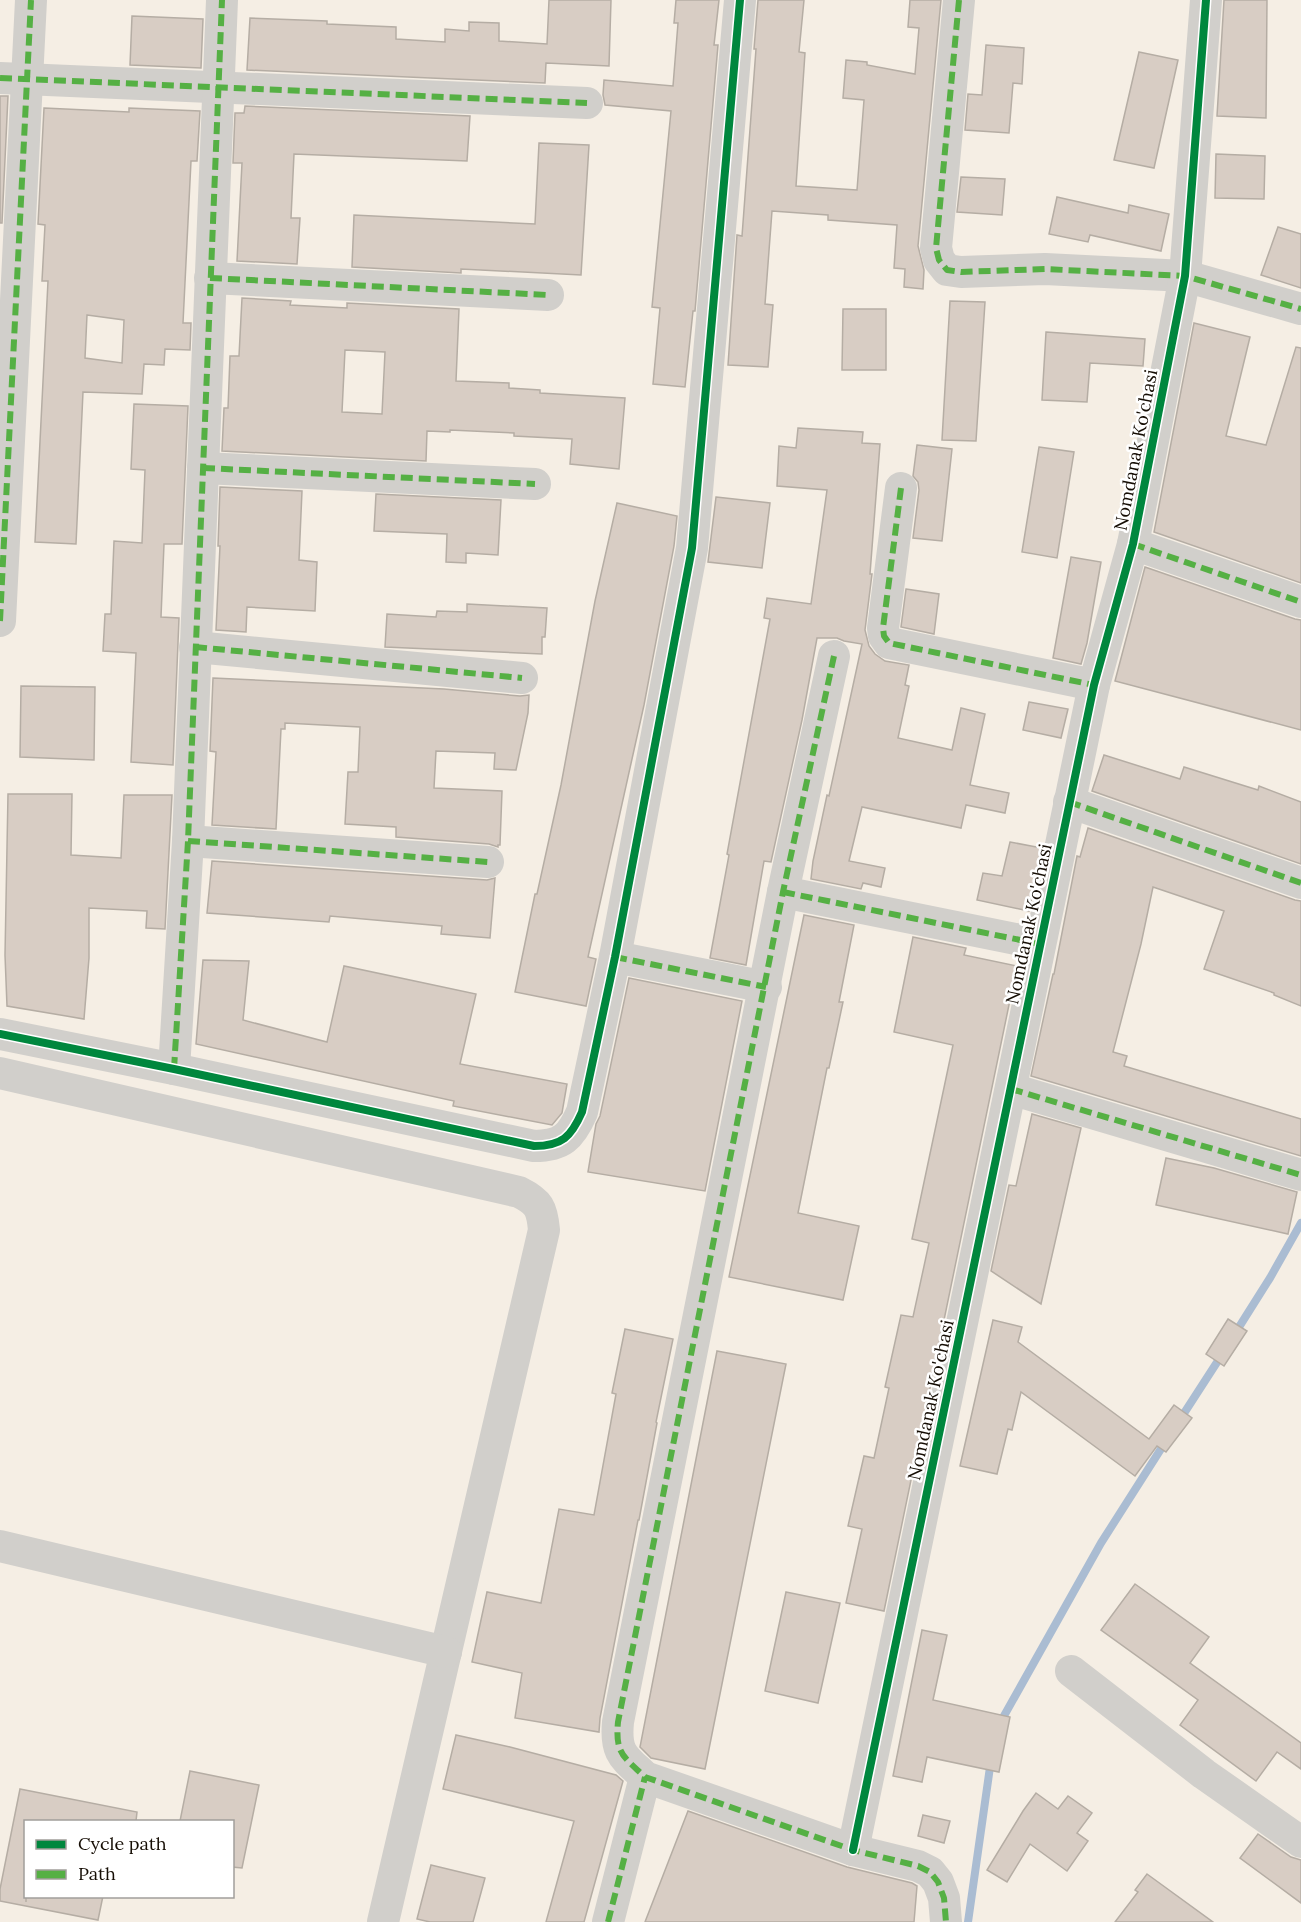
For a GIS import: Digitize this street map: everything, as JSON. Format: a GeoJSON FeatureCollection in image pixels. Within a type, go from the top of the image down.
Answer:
{"type":"FeatureCollection","features":[{"type":"Feature","properties":{"kind":"street"},"geometry":{"type":"LineString","coordinates":[[0,621],[14,78],[31,0]]}},
{"type":"Feature","properties":{"kind":"street"},"geometry":{"type":"LineString","coordinates":[[174,1069],[188,841],[222,0]]}},
{"type":"Feature","properties":{"kind":"street"},"geometry":{"type":"LineString","coordinates":[[0,1034],[534,1146],[551,1146],[565,1138],[575,1128],[582,1112],[615,957],[692,548],[740,0]]}},
{"type":"Feature","properties":{"kind":"street"},"geometry":{"type":"LineString","coordinates":[[959,0],[936,248],[939,260],[948,270],[961,272],[1045,269],[1185,276],[1301,309]]}},
{"type":"Feature","properties":{"kind":"street","name":"Nomdanak Ko'chasi"},"geometry":{"type":"LineString","coordinates":[[854,1850],[1069,802],[1094,685],[1133,544],[1185,276],[1206,0]]}},
{"type":"Feature","properties":{"kind":"street"},"geometry":{"type":"LineString","coordinates":[[14,78],[587,103]]}},
{"type":"Feature","properties":{"kind":"street"},"geometry":{"type":"LineString","coordinates":[[210,278],[548,295]]}},
{"type":"Feature","properties":{"kind":"street"},"geometry":{"type":"LineString","coordinates":[[203,468],[535,484]]}},
{"type":"Feature","properties":{"kind":"street"},"geometry":{"type":"LineString","coordinates":[[901,488],[883,628],[884,636],[889,643],[1094,685]]}},
{"type":"Feature","properties":{"kind":"street"},"geometry":{"type":"LineString","coordinates":[[1133,544],[1301,602]]}},
{"type":"Feature","properties":{"kind":"street"},"geometry":{"type":"LineString","coordinates":[[195,647],[522,678]]}},
{"type":"Feature","properties":{"kind":"street"},"geometry":{"type":"LineString","coordinates":[[834,656],[783,892],[766,987],[618,1722],[617,1739],[621,1754],[645,1777],[854,1850],[918,1866],[930,1872],[938,1882],[944,1898],[946,1922]]}},
{"type":"Feature","properties":{"kind":"street"},"geometry":{"type":"LineString","coordinates":[[1069,802],[1301,883]]}},
{"type":"Feature","properties":{"kind":"street"},"geometry":{"type":"LineString","coordinates":[[188,841],[488,862]]}},
{"type":"Feature","properties":{"kind":"street"},"geometry":{"type":"LineString","coordinates":[[783,892],[1040,944]]}},
{"type":"Feature","properties":{"kind":"street"},"geometry":{"type":"LineString","coordinates":[[615,957],[766,987]]}},
{"type":"Feature","properties":{"kind":"street"},"geometry":{"type":"LineString","coordinates":[[0,1073],[519,1192],[533,1199],[543,1213],[544,1230],[383,1922]]}},
{"type":"Feature","properties":{"kind":"street"},"geometry":{"type":"LineString","coordinates":[[1011,1089],[1301,1175]]}},
{"type":"Feature","properties":{"kind":"street"},"geometry":{"type":"LineString","coordinates":[[0,1546],[446,1652]]}},
{"type":"Feature","properties":{"kind":"street"},"geometry":{"type":"LineString","coordinates":[[1071,1671],[1204,1774],[1301,1842]]}},
{"type":"Feature","properties":{"kind":"street"},"geometry":{"type":"LineString","coordinates":[[608,1922],[645,1777]]}},
{"type":"Feature","properties":{"kind":"building"},"geometry":{"type":"Polygon","coordinates":[[[549,0],[611,0],[609,66],[546,63],[545,83],[247,70],[250,18],[396,27],[396,39],[445,42],[445,29],[469,31],[469,22],[499,23],[499,41],[547,44],[549,0]]]}},
{"type":"Feature","properties":{"kind":"building"},"geometry":{"type":"Polygon","coordinates":[[[676,0],[719,0],[714,45],[718,45],[695,311],[693,311],[685,387],[653,384],[660,308],[652,307],[671,111],[605,105],[603,95],[604,80],[673,86],[678,23],[674,23],[676,0]]]}},
{"type":"Feature","properties":{"kind":"building"},"geometry":{"type":"Polygon","coordinates":[[[758,0],[804,0],[799,52],[805,53],[796,186],[857,190],[864,100],[843,98],[846,60],[867,62],[867,65],[915,74],[919,28],[908,27],[910,0],[941,0],[918,246],[924,270],[923,289],[904,287],[905,269],[894,268],[897,225],[828,220],[828,215],[772,211],[765,304],[773,305],[768,367],[728,365],[737,235],[742,236],[758,0]]]}},
{"type":"Feature","properties":{"kind":"building"},"geometry":{"type":"Polygon","coordinates":[[[1224,0],[1267,0],[1266,118],[1217,116],[1224,0]]]}},
{"type":"Feature","properties":{"kind":"building"},"geometry":{"type":"Polygon","coordinates":[[[132,16],[203,19],[201,68],[130,65],[132,16]]]}},
{"type":"Feature","properties":{"kind":"building"},"geometry":{"type":"Polygon","coordinates":[[[986,45],[1024,48],[1022,84],[1013,83],[1009,133],[965,130],[968,94],[982,95],[986,45]]]}},
{"type":"Feature","properties":{"kind":"building"},"geometry":{"type":"Polygon","coordinates":[[[1139,52],[1178,60],[1154,168],[1114,160],[1139,52]]]}},
{"type":"Feature","properties":{"kind":"building"},"geometry":{"type":"Polygon","coordinates":[[[0,96],[8,96],[2,223],[0,223],[0,96]]]}},
{"type":"Feature","properties":{"kind":"building"},"geometry":{"type":"Polygon","coordinates":[[[245,106],[470,116],[467,161],[294,154],[291,218],[300,218],[297,264],[237,261],[242,163],[233,163],[235,113],[244,113],[245,106]]]}},
{"type":"Feature","properties":{"kind":"building"},"geometry":{"type":"Polygon","coordinates":[[[44,108],[129,112],[129,108],[200,111],[197,161],[191,161],[183,323],[191,323],[190,350],[165,349],[164,365],[144,364],[142,394],[83,392],[76,544],[35,542],[48,281],[42,281],[45,225],[38,224],[44,108]],[[87,315],[85,358],[122,363],[124,320],[87,315]]]}},
{"type":"Feature","properties":{"kind":"building"},"geometry":{"type":"Polygon","coordinates":[[[539,143],[589,145],[581,275],[461,269],[461,273],[352,267],[354,215],[535,224],[539,143]]]}},
{"type":"Feature","properties":{"kind":"building"},"geometry":{"type":"Polygon","coordinates":[[[1216,154],[1265,156],[1264,199],[1215,198],[1216,154]]]}},
{"type":"Feature","properties":{"kind":"building"},"geometry":{"type":"Polygon","coordinates":[[[961,177],[1005,179],[1002,215],[957,212],[961,177]]]}},
{"type":"Feature","properties":{"kind":"building"},"geometry":{"type":"Polygon","coordinates":[[[1057,197],[1128,213],[1129,205],[1169,214],[1161,251],[1090,235],[1088,242],[1049,234],[1057,197]]]}},
{"type":"Feature","properties":{"kind":"building"},"geometry":{"type":"Polygon","coordinates":[[[1278,227],[1301,234],[1301,288],[1261,275],[1278,227]]]}},
{"type":"Feature","properties":{"kind":"building"},"geometry":{"type":"Polygon","coordinates":[[[242,298],[291,301],[290,305],[347,308],[347,303],[459,309],[456,381],[509,383],[509,388],[540,390],[540,393],[625,398],[619,469],[570,464],[572,439],[450,430],[450,432],[427,431],[426,461],[222,451],[224,408],[228,408],[230,356],[239,356],[242,298]],[[345,350],[342,412],[382,414],[385,352],[345,350]]]}},
{"type":"Feature","properties":{"kind":"building"},"geometry":{"type":"Polygon","coordinates":[[[950,301],[985,302],[976,441],[942,440],[950,301]]]}},
{"type":"Feature","properties":{"kind":"building"},"geometry":{"type":"Polygon","coordinates":[[[843,309],[886,309],[886,370],[842,370],[843,309]]]}},
{"type":"Feature","properties":{"kind":"building"},"geometry":{"type":"Polygon","coordinates":[[[1194,323],[1250,337],[1226,436],[1266,445],[1296,347],[1301,348],[1301,583],[1154,532],[1194,323]]]}},
{"type":"Feature","properties":{"kind":"building"},"geometry":{"type":"Polygon","coordinates":[[[1046,332],[1145,339],[1143,366],[1090,363],[1087,402],[1042,400],[1046,332]]]}},
{"type":"Feature","properties":{"kind":"building"},"geometry":{"type":"Polygon","coordinates":[[[134,404],[188,406],[182,544],[164,544],[161,617],[179,618],[173,765],[131,762],[136,653],[103,651],[105,614],[111,614],[114,541],[142,543],[145,470],[131,469],[134,404]]]}},
{"type":"Feature","properties":{"kind":"building"},"geometry":{"type":"Polygon","coordinates":[[[798,428],[863,432],[862,443],[880,444],[870,574],[872,574],[865,630],[869,646],[875,654],[885,661],[909,665],[905,685],[909,686],[898,738],[952,750],[961,708],[985,714],[970,785],[1009,793],[1005,813],[966,805],[961,828],[862,807],[849,861],[885,868],[881,887],[863,883],[861,889],[811,879],[827,795],[829,796],[862,644],[837,638],[817,638],[802,720],[771,862],[764,861],[746,965],[710,958],[770,619],[764,618],[767,598],[811,604],[827,490],[777,486],[779,446],[796,448],[798,428]]]}},
{"type":"Feature","properties":{"kind":"building"},"geometry":{"type":"Polygon","coordinates":[[[917,445],[952,449],[942,541],[913,538],[919,490],[918,482],[913,476],[917,445]]]}},
{"type":"Feature","properties":{"kind":"building"},"geometry":{"type":"Polygon","coordinates":[[[1039,447],[1074,452],[1057,558],[1022,552],[1039,447]]]}},
{"type":"Feature","properties":{"kind":"building"},"geometry":{"type":"Polygon","coordinates":[[[220,487],[302,491],[299,560],[317,562],[315,611],[247,607],[246,632],[216,630],[220,487]]]}},
{"type":"Feature","properties":{"kind":"building"},"geometry":{"type":"Polygon","coordinates":[[[376,494],[501,500],[498,555],[466,553],[466,563],[446,562],[447,534],[374,531],[376,494]]]}},
{"type":"Feature","properties":{"kind":"building"},"geometry":{"type":"Polygon","coordinates":[[[716,497],[770,503],[762,568],[708,562],[716,497]]]}},
{"type":"Feature","properties":{"kind":"building"},"geometry":{"type":"Polygon","coordinates":[[[617,503],[677,516],[674,546],[644,705],[588,957],[596,959],[586,1006],[515,992],[561,785],[595,601],[617,503]]]}},
{"type":"Feature","properties":{"kind":"building"},"geometry":{"type":"Polygon","coordinates":[[[1071,557],[1101,562],[1087,643],[1081,664],[1053,658],[1071,557]]]}},
{"type":"Feature","properties":{"kind":"building"},"geometry":{"type":"Polygon","coordinates":[[[1145,567],[1301,620],[1301,730],[1115,681],[1145,567]]]}},
{"type":"Feature","properties":{"kind":"building"},"geometry":{"type":"Polygon","coordinates":[[[906,589],[939,594],[934,634],[901,627],[906,589]]]}},
{"type":"Feature","properties":{"kind":"building"},"geometry":{"type":"Polygon","coordinates":[[[467,604],[547,608],[545,637],[542,637],[542,654],[385,647],[387,614],[436,617],[437,611],[467,612],[467,604]]]}},
{"type":"Feature","properties":{"kind":"building"},"geometry":{"type":"Polygon","coordinates":[[[213,678],[529,695],[528,713],[516,770],[494,769],[495,753],[436,751],[434,788],[502,791],[500,845],[498,847],[489,844],[396,837],[396,827],[345,824],[348,772],[358,772],[360,727],[285,723],[285,729],[281,729],[276,829],[212,825],[216,752],[210,751],[213,678]]]}},
{"type":"Feature","properties":{"kind":"building"},"geometry":{"type":"Polygon","coordinates":[[[21,686],[95,687],[94,760],[20,757],[21,686]]]}},
{"type":"Feature","properties":{"kind":"building"},"geometry":{"type":"Polygon","coordinates":[[[1029,702],[1068,709],[1061,738],[1023,730],[1029,702]]]}},
{"type":"Feature","properties":{"kind":"building"},"geometry":{"type":"Polygon","coordinates":[[[1104,755],[1180,779],[1184,767],[1258,790],[1259,786],[1301,802],[1301,864],[1092,791],[1104,755]]]}},
{"type":"Feature","properties":{"kind":"building"},"geometry":{"type":"Polygon","coordinates":[[[8,794],[72,794],[71,855],[121,858],[124,795],[172,795],[165,929],[146,928],[147,911],[89,908],[89,958],[84,1019],[7,1006],[5,955],[8,794]]]}},
{"type":"Feature","properties":{"kind":"building"},"geometry":{"type":"Polygon","coordinates":[[[1088,828],[1301,901],[1301,1006],[1274,995],[1274,993],[1204,969],[1224,911],[1153,887],[1113,1052],[1127,1056],[1124,1066],[1301,1119],[1301,1156],[1031,1076],[1077,856],[1080,857],[1088,828]]]}},
{"type":"Feature","properties":{"kind":"building"},"geometry":{"type":"Polygon","coordinates":[[[1010,842],[1042,848],[1029,911],[977,900],[983,873],[1002,876],[1010,842]]]}},
{"type":"Feature","properties":{"kind":"building"},"geometry":{"type":"Polygon","coordinates":[[[212,861],[487,880],[495,878],[490,938],[441,934],[442,926],[330,916],[329,922],[207,913],[212,861]]]}},
{"type":"Feature","properties":{"kind":"building"},"geometry":{"type":"Polygon","coordinates":[[[804,915],[854,925],[839,1002],[843,1002],[829,1068],[827,1068],[798,1213],[859,1226],[843,1300],[729,1277],[804,915]]]}},
{"type":"Feature","properties":{"kind":"building"},"geometry":{"type":"Polygon","coordinates":[[[913,937],[966,948],[964,955],[1017,966],[884,1611],[846,1603],[862,1529],[848,1526],[864,1456],[874,1458],[889,1388],[885,1387],[901,1315],[913,1317],[929,1243],[912,1239],[953,1045],[894,1032],[913,937]]]}},
{"type":"Feature","properties":{"kind":"building"},"geometry":{"type":"Polygon","coordinates":[[[203,960],[249,961],[243,1020],[327,1042],[344,966],[476,994],[460,1064],[567,1084],[562,1113],[552,1125],[453,1106],[454,1101],[196,1044],[203,960]]]}},
{"type":"Feature","properties":{"kind":"building"},"geometry":{"type":"Polygon","coordinates":[[[629,978],[742,1001],[705,1191],[588,1172],[596,1124],[600,1116],[629,978]]]}},
{"type":"Feature","properties":{"kind":"building"},"geometry":{"type":"Polygon","coordinates":[[[1032,1114],[1081,1128],[1041,1304],[991,1271],[1009,1185],[1016,1186],[1032,1114]]]}},
{"type":"Feature","properties":{"kind":"building"},"geometry":{"type":"Polygon","coordinates":[[[1166,1158],[1214,1168],[1297,1192],[1288,1234],[1156,1205],[1166,1158]]]}},
{"type":"Feature","properties":{"kind":"building"},"geometry":{"type":"Polygon","coordinates":[[[1228,1319],[1247,1331],[1224,1366],[1206,1354],[1228,1319]]]}},
{"type":"Feature","properties":{"kind":"building"},"geometry":{"type":"Polygon","coordinates":[[[993,1320],[1022,1327],[1018,1342],[1149,1439],[1174,1405],[1192,1418],[1166,1452],[1157,1446],[1135,1476],[1021,1392],[1012,1430],[1008,1429],[997,1474],[960,1466],[993,1320]]]}},
{"type":"Feature","properties":{"kind":"building"},"geometry":{"type":"Polygon","coordinates":[[[625,1329],[673,1339],[599,1732],[515,1718],[522,1673],[472,1662],[487,1592],[541,1603],[559,1509],[594,1515],[616,1394],[612,1393],[625,1329]]]}},
{"type":"Feature","properties":{"kind":"building"},"geometry":{"type":"Polygon","coordinates":[[[717,1351],[786,1364],[705,1769],[651,1758],[640,1747],[717,1351]]]}},
{"type":"Feature","properties":{"kind":"building"},"geometry":{"type":"Polygon","coordinates":[[[1135,1584],[1209,1637],[1190,1663],[1301,1743],[1301,1769],[1277,1752],[1256,1781],[1180,1725],[1198,1700],[1101,1630],[1135,1584]]]}},
{"type":"Feature","properties":{"kind":"building"},"geometry":{"type":"Polygon","coordinates":[[[786,1592],[840,1603],[818,1703],[765,1691],[786,1592]]]}},
{"type":"Feature","properties":{"kind":"building"},"geometry":{"type":"Polygon","coordinates":[[[922,1630],[947,1635],[933,1700],[1010,1717],[999,1772],[927,1757],[922,1782],[893,1776],[922,1630]]]}},
{"type":"Feature","properties":{"kind":"building"},"geometry":{"type":"Polygon","coordinates":[[[456,1735],[616,1775],[623,1781],[584,1922],[546,1922],[574,1821],[443,1789],[456,1735]]]}},
{"type":"Feature","properties":{"kind":"building"},"geometry":{"type":"Polygon","coordinates":[[[190,1771],[259,1785],[242,1868],[234,1867],[234,1820],[180,1820],[190,1771]]]}},
{"type":"Feature","properties":{"kind":"building"},"geometry":{"type":"Polygon","coordinates":[[[20,1789],[137,1812],[136,1820],[24,1820],[24,1898],[103,1898],[98,1920],[0,1901],[0,1889],[20,1789]]]}},
{"type":"Feature","properties":{"kind":"building"},"geometry":{"type":"Polygon","coordinates":[[[1036,1793],[1058,1809],[1068,1796],[1092,1813],[1077,1833],[1088,1841],[1067,1871],[1030,1844],[1007,1882],[987,1870],[1036,1793]]]}},
{"type":"Feature","properties":{"kind":"building"},"geometry":{"type":"Polygon","coordinates":[[[688,1811],[847,1867],[912,1883],[917,1886],[914,1922],[645,1922],[688,1811]]]}},
{"type":"Feature","properties":{"kind":"building"},"geometry":{"type":"Polygon","coordinates":[[[923,1815],[950,1821],[944,1843],[918,1836],[923,1815]]]}},
{"type":"Feature","properties":{"kind":"building"},"geometry":{"type":"Polygon","coordinates":[[[1258,1834],[1291,1857],[1301,1860],[1301,1903],[1240,1858],[1258,1834]]]}},
{"type":"Feature","properties":{"kind":"building"},"geometry":{"type":"Polygon","coordinates":[[[431,1865],[485,1878],[473,1922],[430,1922],[417,1919],[431,1865]]]}},
{"type":"Feature","properties":{"kind":"building"},"geometry":{"type":"Polygon","coordinates":[[[1147,1874],[1213,1922],[1115,1922],[1138,1892],[1135,1890],[1147,1874]]]}},
{"type":"Feature","properties":{"kind":"waterway"},"geometry":{"type":"LineString","coordinates":[[1234,1335],[1301,1223]]}},
{"type":"Feature","properties":{"kind":"waterway"},"geometry":{"type":"LineString","coordinates":[[1179,1421],[1223,1353]]}},
{"type":"Feature","properties":{"kind":"waterway"},"geometry":{"type":"LineString","coordinates":[[1000,1723],[1101,1543],[1166,1441]]}},
{"type":"Feature","properties":{"kind":"waterway"},"geometry":{"type":"LineString","coordinates":[[968,1922],[991,1760]]}},
{"type":"Feature","properties":{"kind":"marked path"},"geometry":{"type":"LineString","coordinates":[[0,621],[31,0]]}},
{"type":"Feature","properties":{"kind":"marked path"},"geometry":{"type":"LineString","coordinates":[[174,1069],[188,841],[222,0]]}},
{"type":"Feature","properties":{"kind":"marked path"},"geometry":{"type":"LineString","coordinates":[[959,0],[936,248],[939,260],[947,270],[961,272],[1045,269],[1185,276],[1301,309]]}},
{"type":"Feature","properties":{"kind":"marked path"},"geometry":{"type":"LineString","coordinates":[[0,78],[587,103]]}},
{"type":"Feature","properties":{"kind":"marked path"},"geometry":{"type":"LineString","coordinates":[[210,278],[548,295]]}},
{"type":"Feature","properties":{"kind":"marked path"},"geometry":{"type":"LineString","coordinates":[[203,468],[535,484]]}},
{"type":"Feature","properties":{"kind":"marked path"},"geometry":{"type":"LineString","coordinates":[[901,488],[883,628],[884,636],[889,643],[1094,685]]}},
{"type":"Feature","properties":{"kind":"marked path"},"geometry":{"type":"LineString","coordinates":[[1133,544],[1301,602]]}},
{"type":"Feature","properties":{"kind":"marked path"},"geometry":{"type":"LineString","coordinates":[[195,647],[522,678]]}},
{"type":"Feature","properties":{"kind":"marked path"},"geometry":{"type":"LineString","coordinates":[[834,656],[783,892],[617,1733],[622,1754],[645,1777],[853,1850],[918,1866],[930,1872],[938,1882],[944,1898],[946,1922]]}},
{"type":"Feature","properties":{"kind":"marked path"},"geometry":{"type":"LineString","coordinates":[[1069,802],[1301,883]]}},
{"type":"Feature","properties":{"kind":"marked path"},"geometry":{"type":"LineString","coordinates":[[188,841],[488,862]]}},
{"type":"Feature","properties":{"kind":"marked path"},"geometry":{"type":"LineString","coordinates":[[783,892],[1040,944]]}},
{"type":"Feature","properties":{"kind":"marked path"},"geometry":{"type":"LineString","coordinates":[[615,957],[766,987]]}},
{"type":"Feature","properties":{"kind":"marked path"},"geometry":{"type":"LineString","coordinates":[[1011,1089],[1301,1175]]}},
{"type":"Feature","properties":{"kind":"marked path"},"geometry":{"type":"LineString","coordinates":[[608,1922],[645,1777]]}},
{"type":"Feature","properties":{"kind":"cycle path"},"geometry":{"type":"LineString","coordinates":[[0,1034],[534,1146],[559,1142],[574,1128],[582,1112],[615,957],[692,548],[740,0]]}},
{"type":"Feature","properties":{"kind":"cycle path"},"geometry":{"type":"LineString","coordinates":[[853,1850],[1094,685],[1133,544],[1185,276],[1206,0]]}}]}
